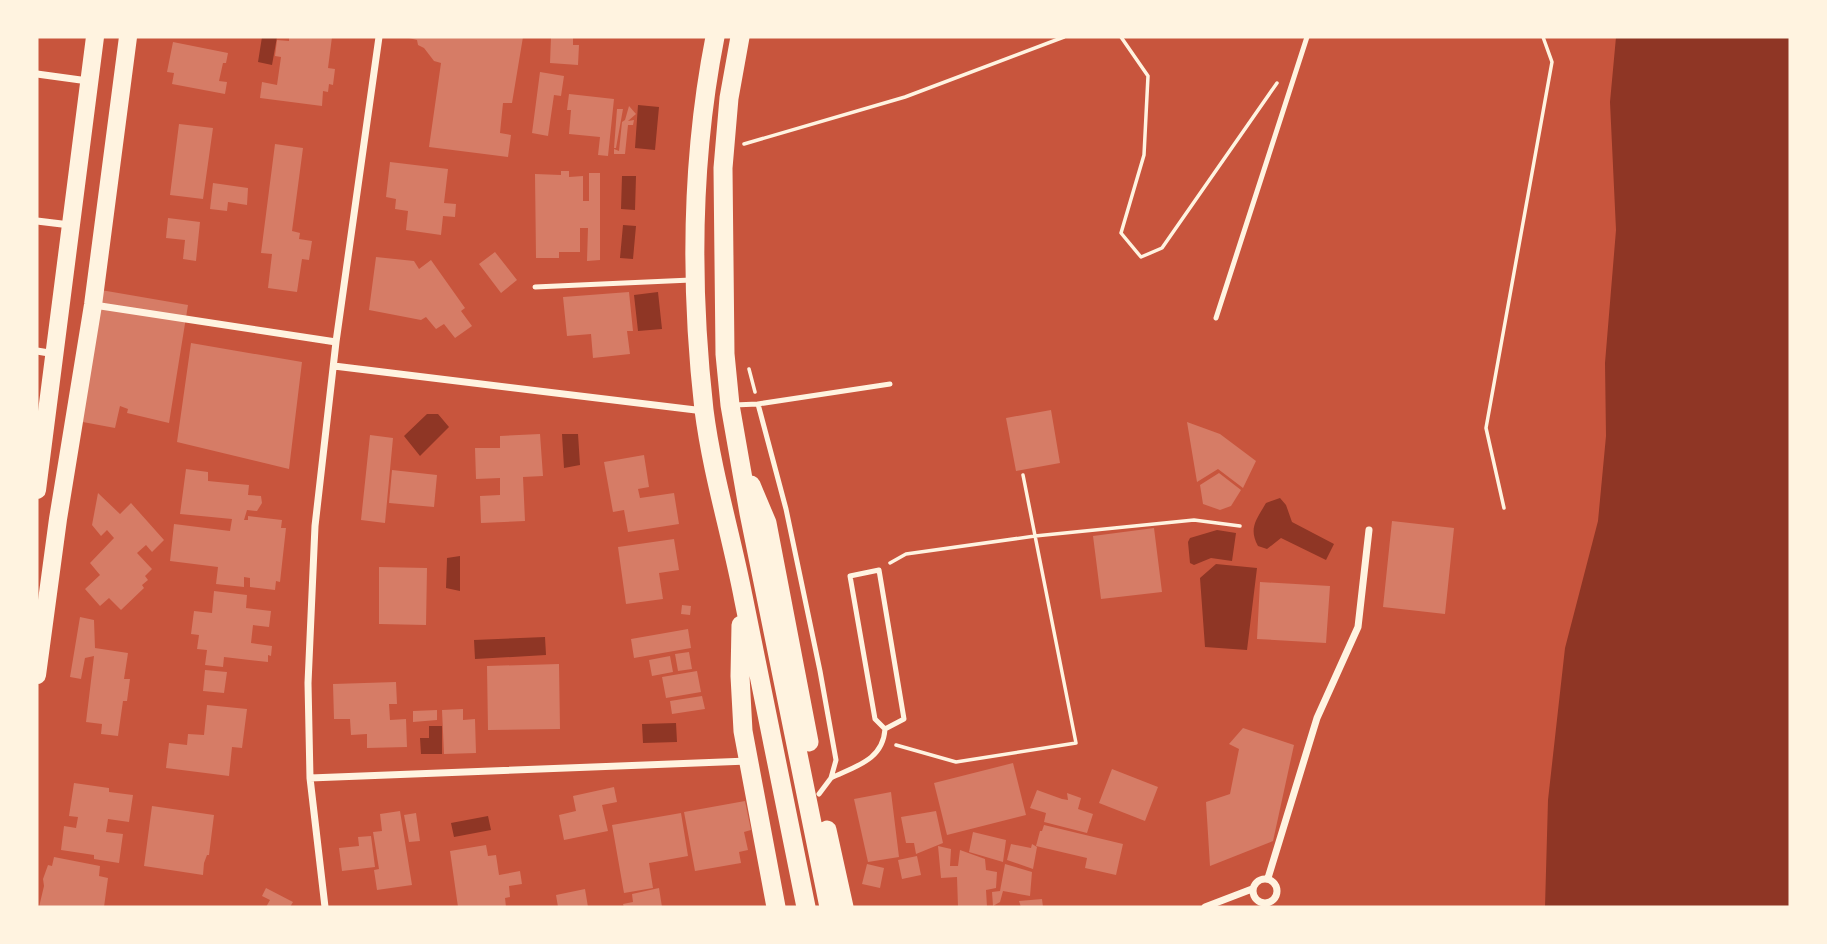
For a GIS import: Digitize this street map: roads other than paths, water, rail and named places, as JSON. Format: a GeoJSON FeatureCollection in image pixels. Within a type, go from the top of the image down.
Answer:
{"type":"FeatureCollection","features":[{"type":"Feature","properties":{"kind":"highway"},"geometry":{"type":"LineString","coordinates":[[715,37],[700,125],[694,280],[705,411],[718,486],[742,589],[806,907]]}},
{"type":"Feature","properties":{"kind":"highway"},"geometry":{"type":"LineString","coordinates":[[740,37],[729,98],[723,168],[723,293],[730,405],[830,907]]}},
{"type":"Feature","properties":{"kind":"highway"},"geometry":{"type":"LineString","coordinates":[[742,473],[754,490],[767,523],[819,794],[844,907]]}},
{"type":"Feature","properties":{"kind":"highway"},"geometry":{"type":"LineString","coordinates":[[742,589],[740,676],[743,730],[776,907]]}},
{"type":"Feature","properties":{"kind":"main road"},"geometry":{"type":"LineString","coordinates":[[37,490],[95,37]]}},
{"type":"Feature","properties":{"kind":"main road"},"geometry":{"type":"LineString","coordinates":[[37,676],[58,519],[93,305],[128,37]]}},
{"type":"Feature","properties":{"kind":"street"},"geometry":{"type":"LineString","coordinates":[[325,907],[310,778],[308,682],[315,526],[336,342],[379,37]]}},
{"type":"Feature","properties":{"kind":"street"},"geometry":{"type":"LineString","coordinates":[[37,75],[89,82]]}},
{"type":"Feature","properties":{"kind":"street"},"geometry":{"type":"LineString","coordinates":[[37,221],[71,226]]}},
{"type":"Feature","properties":{"kind":"street"},"geometry":{"type":"LineString","coordinates":[[93,305],[336,342]]}},
{"type":"Feature","properties":{"kind":"street"},"geometry":{"type":"LineString","coordinates":[[37,351],[56,354]]}},
{"type":"Feature","properties":{"kind":"street"},"geometry":{"type":"LineString","coordinates":[[334,366],[705,411]]}},
{"type":"Feature","properties":{"kind":"street"},"geometry":{"type":"LineString","coordinates":[[1268,878],[1318,718],[1358,627],[1369,530]]}},
{"type":"Feature","properties":{"kind":"street"},"geometry":{"type":"LineString","coordinates":[[310,778],[749,761]]}},
{"type":"Feature","properties":{"kind":"street"},"geometry":{"type":"LineString","coordinates":[[1205,907],[1252,889],[1257,881],[1268,878]]}},
{"type":"Feature","properties":{"kind":"street"},"geometry":{"type":"LineString","coordinates":[[1252,889],[1256,900],[1263,905],[1274,899],[1277,892],[1275,884],[1268,878]]}},
{"type":"Feature","properties":{"kind":"lane"},"geometry":{"type":"LineString","coordinates":[[1216,318],[1307,37]]}},
{"type":"Feature","properties":{"kind":"lane"},"geometry":{"type":"LineString","coordinates":[[535,287],[694,280]]}},
{"type":"Feature","properties":{"kind":"lane"},"geometry":{"type":"LineString","coordinates":[[730,405],[758,404],[890,384]]}},
{"type":"Feature","properties":{"kind":"lane"},"geometry":{"type":"LineString","coordinates":[[758,404],[786,509],[836,760],[831,778],[819,794]]}},
{"type":"Feature","properties":{"kind":"lane"},"geometry":{"type":"LineString","coordinates":[[831,778],[873,757],[884,741],[885,729],[875,719],[850,576],[879,570],[904,719],[885,729]]}}]}
